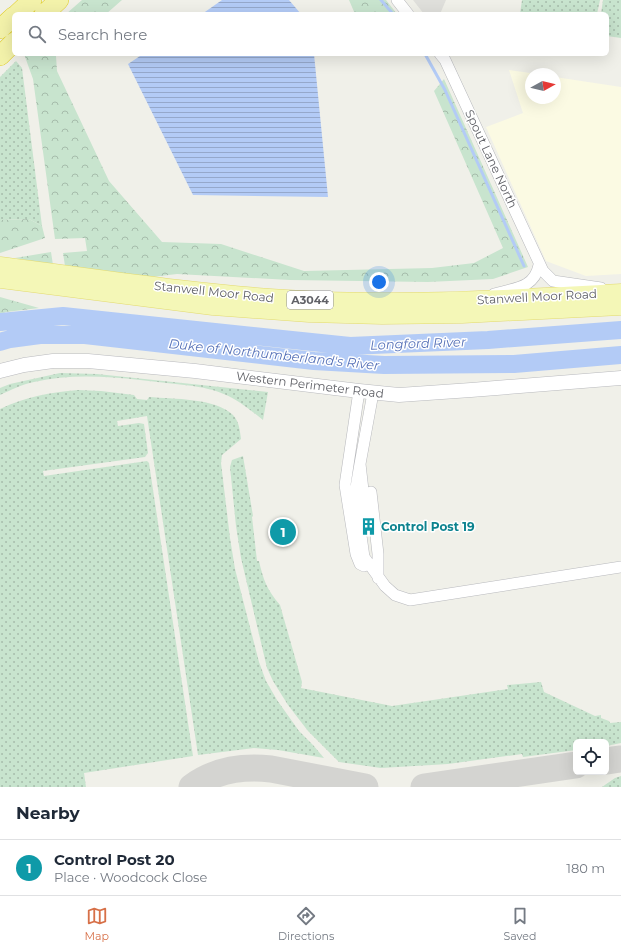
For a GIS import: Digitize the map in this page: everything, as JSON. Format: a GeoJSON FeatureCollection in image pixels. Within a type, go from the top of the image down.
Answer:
{"type":"FeatureCollection","features":[{"type":"Feature","properties":{"kind":"highway"},"geometry":{"type":"LineString","coordinates":[[18,12],[32,0]]}},
{"type":"Feature","properties":{"kind":"highway"},"geometry":{"type":"LineString","coordinates":[[46,12],[59,0]]}},
{"type":"Feature","properties":{"kind":"highway"},"geometry":{"type":"LineString","coordinates":[[0,29],[12,18]]}},
{"type":"Feature","properties":{"kind":"highway"},"geometry":{"type":"LineString","coordinates":[[0,56],[12,44]]}},
{"type":"Feature","properties":{"kind":"main road","name":"Stanwell Moor Road"},"geometry":{"type":"LineString","coordinates":[[0,266],[168,288],[262,298],[368,302],[464,301],[621,292]]}},
{"type":"Feature","properties":{"kind":"main road","name":"Stanwell Moor Road"},"geometry":{"type":"LineString","coordinates":[[0,279],[213,306],[309,313],[455,315],[621,306]]}},
{"type":"Feature","properties":{"kind":"street"},"geometry":{"type":"LineString","coordinates":[[397,0],[406,12]]}},
{"type":"Feature","properties":{"kind":"street","name":"Spout Lane North"},"geometry":{"type":"LineString","coordinates":[[441,56],[449,68],[539,265],[546,276],[553,281],[621,292]]}},
{"type":"Feature","properties":{"kind":"street"},"geometry":{"type":"LineString","coordinates":[[464,301],[529,283],[537,274],[539,265]]}},
{"type":"Feature","properties":{"kind":"street","name":"Western Perimeter Road"},"geometry":{"type":"LineString","coordinates":[[0,371],[24,365],[53,361],[88,361],[195,371],[400,395],[621,378]]}},
{"type":"Feature","properties":{"kind":"street"},"geometry":{"type":"LineString","coordinates":[[366,392],[348,461],[345,485],[364,530],[378,578]]}},
{"type":"Feature","properties":{"kind":"street"},"geometry":{"type":"LineString","coordinates":[[366,392],[360,464],[364,530],[356,554],[360,564],[378,578],[384,586],[395,595],[410,600],[621,567]]}},
{"type":"Feature","properties":{"kind":"street"},"geometry":{"type":"LineString","coordinates":[[348,461],[360,464]]}},
{"type":"Feature","properties":{"kind":"shaded area"},"geometry":{"type":"Polygon","coordinates":[[[413,0],[446,0],[441,12],[422,12],[413,0]]]}},
{"type":"Feature","properties":{"kind":"shaded area"},"geometry":{"type":"Polygon","coordinates":[[[509,70],[525,72],[525,104],[561,104],[561,78],[621,87],[621,274],[586,276],[546,261],[486,127],[523,113],[509,70]]]}},
{"type":"Feature","properties":{"kind":"green space"},"geometry":{"type":"Polygon","coordinates":[[[82,0],[122,0],[108,12],[68,12],[82,0]]]}},
{"type":"Feature","properties":{"kind":"green space"},"geometry":{"type":"Polygon","coordinates":[[[349,0],[386,0],[395,12],[354,12],[349,0]]]}},
{"type":"Feature","properties":{"kind":"green space"},"geometry":{"type":"Polygon","coordinates":[[[522,0],[600,0],[597,12],[520,12],[522,0]]]}},
{"type":"Feature","properties":{"kind":"green space"},"geometry":{"type":"Polygon","coordinates":[[[603,0],[621,0],[621,38],[609,36],[609,12],[601,12],[603,0]]]}},
{"type":"Feature","properties":{"kind":"green space"},"geometry":{"type":"Polygon","coordinates":[[[25,56],[56,56],[57,71],[109,181],[162,242],[221,244],[304,271],[432,268],[474,263],[503,248],[434,91],[444,79],[528,267],[493,279],[428,282],[290,280],[177,274],[152,277],[65,266],[63,253],[87,251],[85,238],[55,239],[33,79],[25,56]]]}},
{"type":"Feature","properties":{"kind":"green space"},"geometry":{"type":"Polygon","coordinates":[[[16,61],[22,68],[42,226],[29,219],[0,220],[0,77],[16,61]]]}},
{"type":"Feature","properties":{"kind":"green space"},"geometry":{"type":"Polygon","coordinates":[[[29,219],[42,226],[45,238],[0,253],[0,220],[29,219]]]}},
{"type":"Feature","properties":{"kind":"green space"},"geometry":{"type":"Polygon","coordinates":[[[51,252],[53,265],[15,258],[51,252]]]}},
{"type":"Feature","properties":{"kind":"green space"},"geometry":{"type":"Polygon","coordinates":[[[0,297],[39,308],[6,312],[0,315],[0,297]]]}},
{"type":"Feature","properties":{"kind":"green space"},"geometry":{"type":"Polygon","coordinates":[[[60,373],[97,374],[268,392],[263,420],[231,397],[214,391],[193,386],[134,379],[73,377],[54,379],[25,384],[0,395],[0,388],[10,384],[60,373]]]}},
{"type":"Feature","properties":{"kind":"green space"},"geometry":{"type":"Polygon","coordinates":[[[78,390],[134,395],[137,399],[147,400],[149,397],[194,400],[216,405],[225,409],[235,417],[239,426],[241,439],[222,455],[221,463],[235,569],[259,662],[266,681],[277,700],[299,731],[324,758],[278,750],[254,748],[198,755],[147,416],[117,421],[118,426],[139,423],[144,424],[148,453],[145,457],[43,471],[44,476],[147,461],[149,463],[193,756],[84,773],[86,787],[0,787],[0,409],[19,401],[38,396],[78,390]]]}},
{"type":"Feature","properties":{"kind":"green space"},"geometry":{"type":"Polygon","coordinates":[[[243,456],[253,516],[257,561],[259,561],[264,579],[269,589],[280,605],[302,682],[301,688],[392,706],[508,689],[507,685],[541,682],[544,692],[595,716],[601,715],[601,718],[609,721],[610,723],[621,722],[621,743],[609,745],[609,739],[573,739],[573,750],[523,757],[522,754],[448,764],[381,768],[339,762],[308,731],[288,705],[267,668],[241,558],[230,467],[232,460],[243,456]]]}},
{"type":"Feature","properties":{"kind":"green space"},"geometry":{"type":"Polygon","coordinates":[[[621,776],[621,787],[602,787],[615,778],[621,776]]]}},
{"type":"Feature","properties":{"kind":"water"},"geometry":{"type":"Polygon","coordinates":[[[222,0],[289,0],[299,12],[205,12],[222,0]]]}},
{"type":"Feature","properties":{"kind":"water"},"geometry":{"type":"Polygon","coordinates":[[[140,56],[314,56],[328,197],[193,195],[128,64],[140,56]]]}},
{"type":"Feature","properties":{"kind":"waterway"},"geometry":{"type":"LineString","coordinates":[[381,0],[391,12]]}},
{"type":"Feature","properties":{"kind":"waterway"},"geometry":{"type":"LineString","coordinates":[[426,56],[445,90],[524,266]]}},
{"type":"Feature","properties":{"kind":"waterway","name":"Longford River"},"geometry":{"type":"LineString","coordinates":[[0,322],[63,316],[350,346],[488,340],[621,330]]}},
{"type":"Feature","properties":{"kind":"waterway","name":"Duke of Northumberland's River"},"geometry":{"type":"LineString","coordinates":[[0,342],[10,339],[40,335],[85,335],[314,361],[384,365],[514,364],[621,355]]}},
{"type":"Feature","properties":{"kind":"taxiway"},"geometry":{"type":"LineString","coordinates":[[609,761],[621,759]]}},
{"type":"Feature","properties":{"kind":"taxiway"},"geometry":{"type":"LineString","coordinates":[[424,787],[573,765]]}},
{"type":"Feature","properties":{"kind":"taxiway"},"geometry":{"type":"LineString","coordinates":[[192,787],[201,781],[220,773],[230,770],[250,768],[271,769],[365,787]]}},
{"type":"Feature","properties":{"kind":"place","name":"Control Post 19"},"geometry":{"type":"Point","coordinates":[368,527]}},
{"type":"Feature","properties":{"kind":"place","name":"Control Post 20"},"geometry":{"type":"Point","coordinates":[283,532]}}]}
